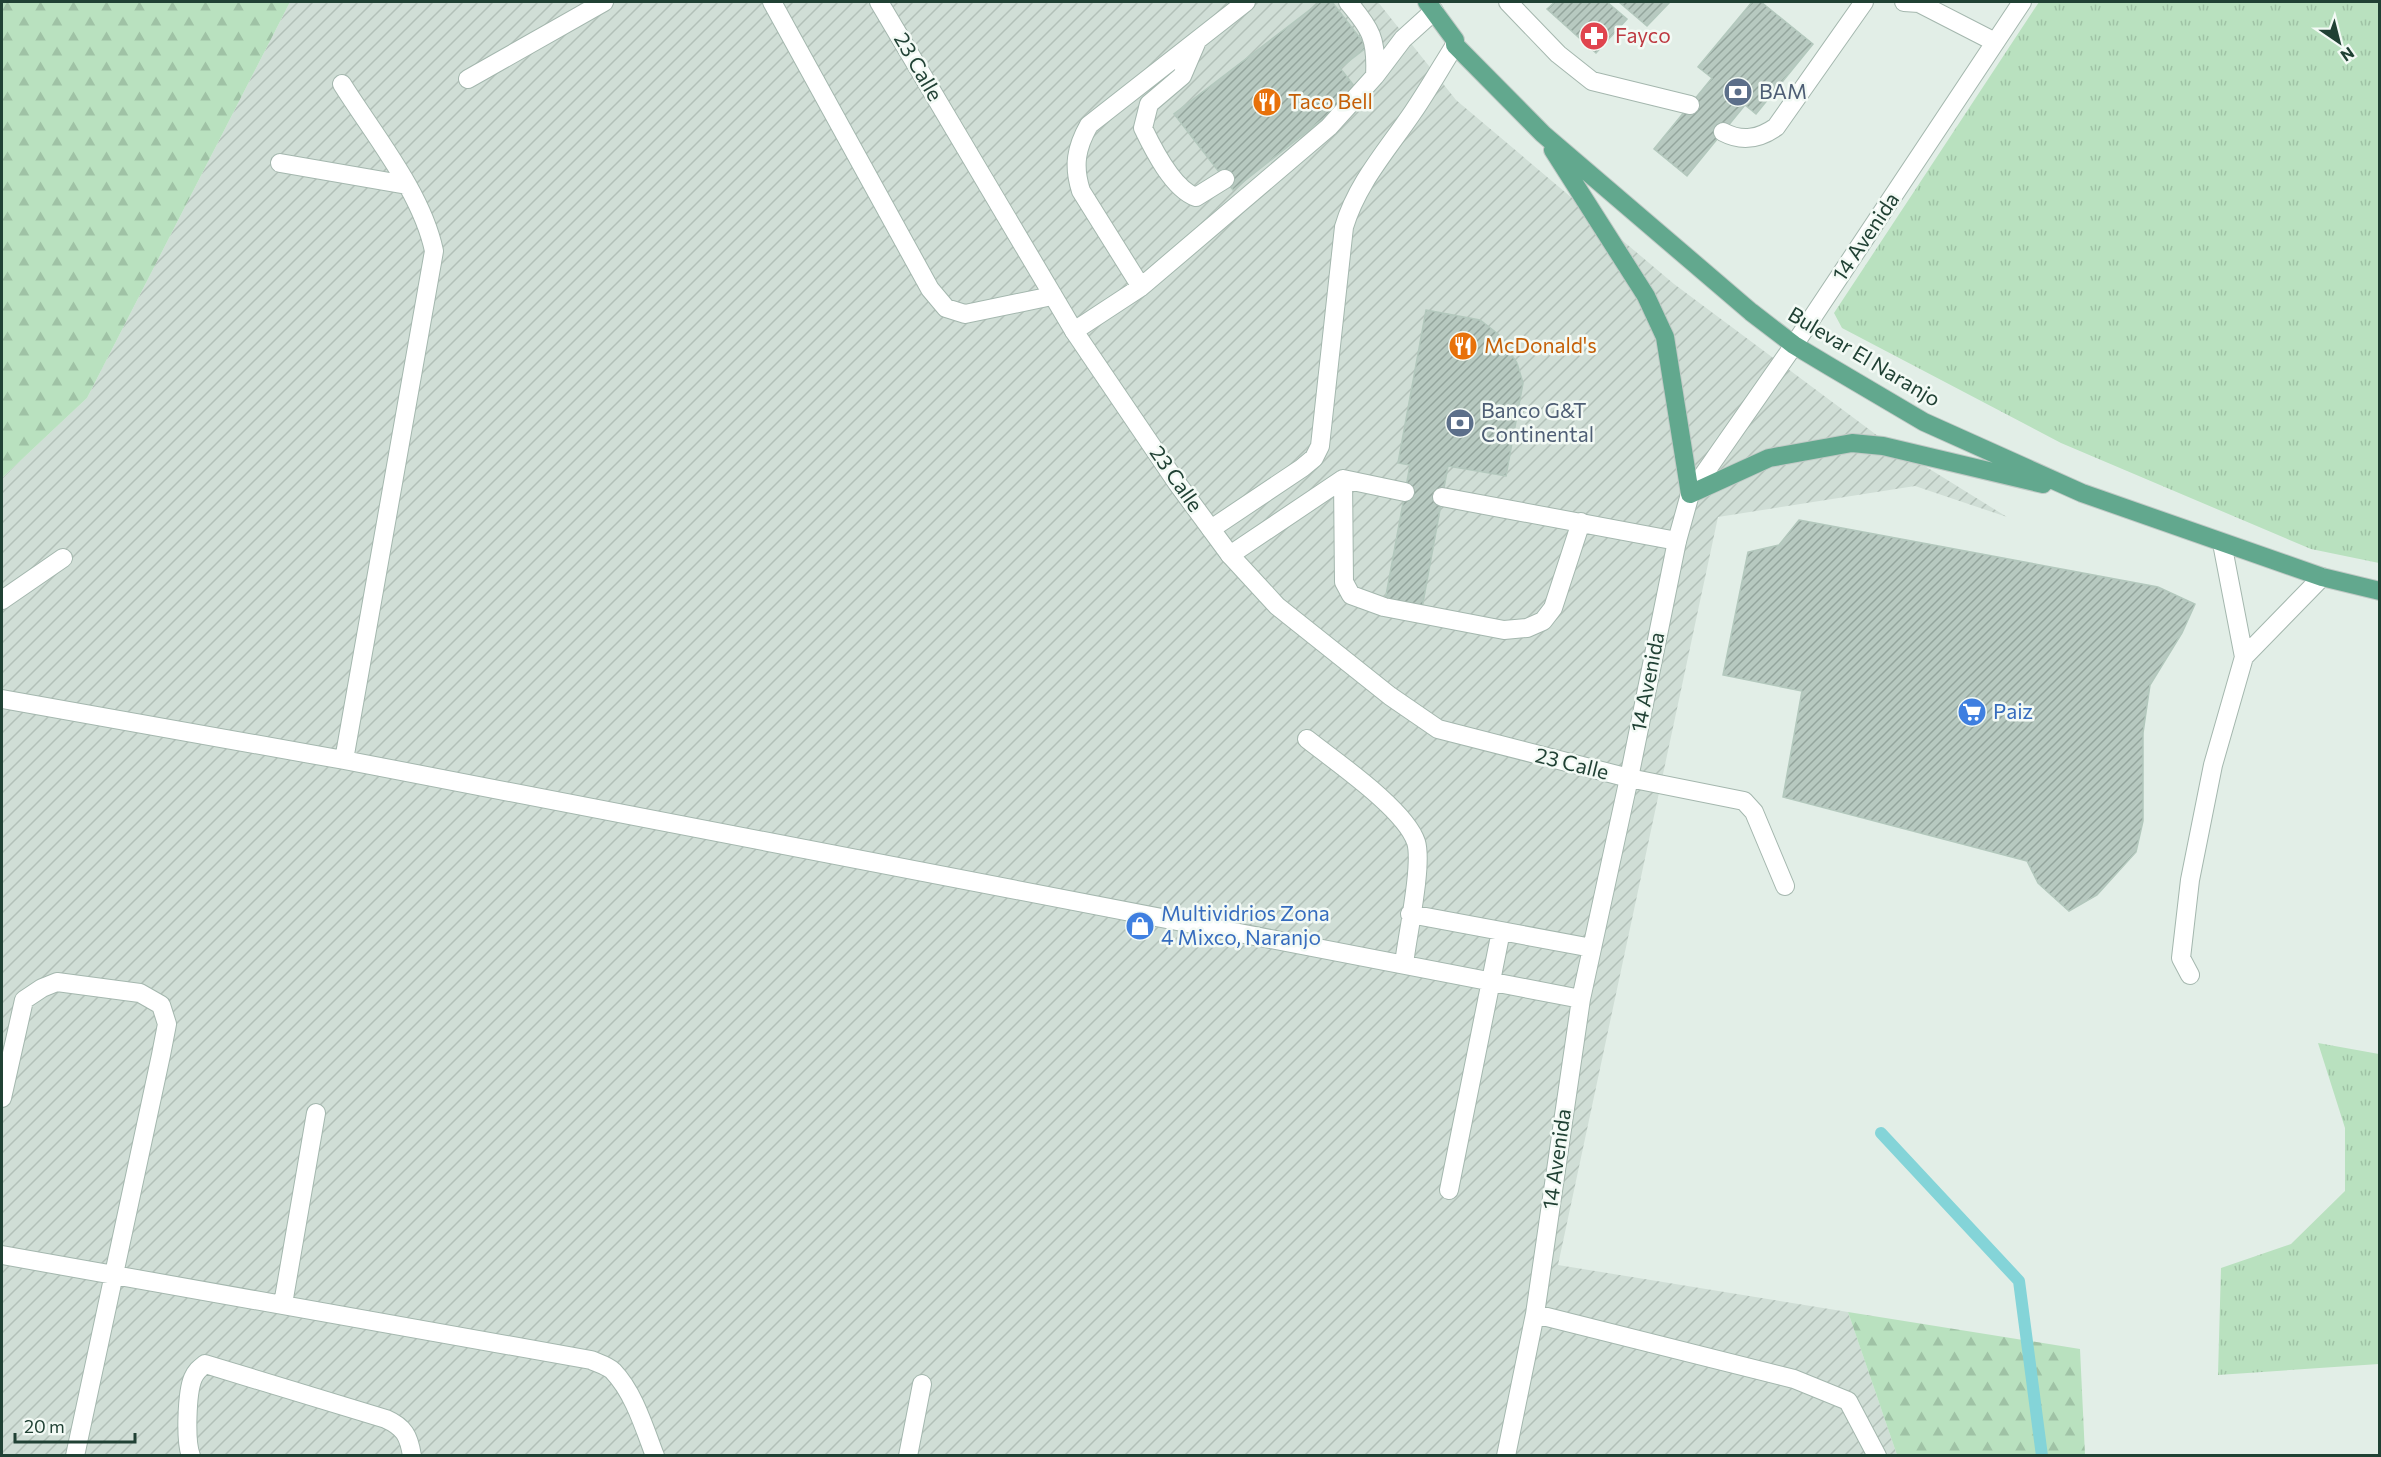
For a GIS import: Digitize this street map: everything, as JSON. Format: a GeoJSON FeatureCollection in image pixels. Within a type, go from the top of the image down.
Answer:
{"type":"FeatureCollection","features":[{"type":"Feature","properties":{"kind":"main road","name":"Bulevar El Naranjo"},"geometry":{"type":"LineString","coordinates":[[1431,7],[1455,40],[1455,45],[1543,134],[1751,312],[1794,345],[1924,422],[2082,493],[2322,577],[2379,591]]}},
{"type":"Feature","properties":{"kind":"main road"},"geometry":{"type":"LineString","coordinates":[[1543,134],[1657,316],[1667,346],[1690,494],[1769,459],[1852,443],[1883,446],[2082,493]]}},
{"type":"Feature","properties":{"kind":"street"},"geometry":{"type":"LineString","coordinates":[[468,79],[603,2]]}},
{"type":"Feature","properties":{"kind":"street"},"geometry":{"type":"LineString","coordinates":[[772,2],[930,289],[946,308],[965,314],[1052,296]]}},
{"type":"Feature","properties":{"kind":"street","name":"23 Calle"},"geometry":{"type":"LineString","coordinates":[[879,2],[1074,331],[1230,555],[1277,606],[1390,696],[1438,729],[1629,778],[1744,801],[1754,812],[1785,886]]}},
{"type":"Feature","properties":{"kind":"street"},"geometry":{"type":"LineString","coordinates":[[1141,287],[1081,191],[1075,165],[1077,151],[1089,125],[1246,2]]}},
{"type":"Feature","properties":{"kind":"street"},"geometry":{"type":"LineString","coordinates":[[1348,2],[1372,34],[1377,49],[1375,76]]}},
{"type":"Feature","properties":{"kind":"street"},"geometry":{"type":"LineString","coordinates":[[1508,2],[1557,54],[1592,81],[1690,105]]}},
{"type":"Feature","properties":{"kind":"street"},"geometry":{"type":"LineString","coordinates":[[1723,132],[1750,139],[1760,137],[1776,127],[1864,2]]}},
{"type":"Feature","properties":{"kind":"street"},"geometry":{"type":"LineString","coordinates":[[1904,2],[1919,3],[1995,42]]}},
{"type":"Feature","properties":{"kind":"street","name":"14 Avenida"},"geometry":{"type":"LineString","coordinates":[[1506,1455],[1535,1314],[1581,999],[1677,541],[1690,494],[1794,345],[2022,2]]}},
{"type":"Feature","properties":{"kind":"street"},"geometry":{"type":"LineString","coordinates":[[1074,331],[1141,287],[1329,127],[1375,76],[1431,7]]}},
{"type":"Feature","properties":{"kind":"street"},"geometry":{"type":"LineString","coordinates":[[1198,39],[1182,76],[1149,104],[1143,128],[1155,153],[1186,193],[1197,197],[1225,179]]}},
{"type":"Feature","properties":{"kind":"street"},"geometry":{"type":"LineString","coordinates":[[1211,529],[1314,458],[1320,446],[1344,227],[1351,206],[1368,175],[1413,111],[1455,45]]}},
{"type":"Feature","properties":{"kind":"street"},"geometry":{"type":"LineString","coordinates":[[342,84],[407,185],[429,226],[434,252],[344,760]]}},
{"type":"Feature","properties":{"kind":"street"},"geometry":{"type":"LineString","coordinates":[[1304,136],[1329,127]]}},
{"type":"Feature","properties":{"kind":"street"},"geometry":{"type":"LineString","coordinates":[[279,163],[407,185]]}},
{"type":"Feature","properties":{"kind":"street"},"geometry":{"type":"LineString","coordinates":[[1230,555],[1343,479],[1405,492]]}},
{"type":"Feature","properties":{"kind":"street"},"geometry":{"type":"LineString","coordinates":[[1343,479],[1344,582],[1351,595],[1384,607],[1504,630],[1527,628],[1543,621],[1552,608],[1581,522]]}},
{"type":"Feature","properties":{"kind":"street"},"geometry":{"type":"LineString","coordinates":[[1442,497],[1677,541]]}},
{"type":"Feature","properties":{"kind":"street"},"geometry":{"type":"LineString","coordinates":[[2190,975],[2181,958],[2190,879],[2213,765],[2244,657],[2222,543]]}},
{"type":"Feature","properties":{"kind":"street"},"geometry":{"type":"LineString","coordinates":[[2,600],[63,558]]}},
{"type":"Feature","properties":{"kind":"street"},"geometry":{"type":"LineString","coordinates":[[2244,657],[2322,577]]}},
{"type":"Feature","properties":{"kind":"street"},"geometry":{"type":"LineString","coordinates":[[2,699],[344,760],[1581,999]]}},
{"type":"Feature","properties":{"kind":"street"},"geometry":{"type":"LineString","coordinates":[[1307,739],[1404,819],[1417,843],[1416,873],[1404,964]]}},
{"type":"Feature","properties":{"kind":"street"},"geometry":{"type":"LineString","coordinates":[[1410,914],[1592,948]]}},
{"type":"Feature","properties":{"kind":"street"},"geometry":{"type":"LineString","coordinates":[[1449,1190],[1500,931]]}},
{"type":"Feature","properties":{"kind":"street"},"geometry":{"type":"LineString","coordinates":[[2,1098],[24,1000],[42,988],[57,982],[140,993],[161,1005],[167,1024],[75,1455]]}},
{"type":"Feature","properties":{"kind":"street"},"geometry":{"type":"LineString","coordinates":[[283,1304],[316,1113]]}},
{"type":"Feature","properties":{"kind":"street"},"geometry":{"type":"LineString","coordinates":[[2,1255],[591,1360],[612,1369],[623,1385],[635,1406],[655,1455]]}},
{"type":"Feature","properties":{"kind":"street"},"geometry":{"type":"LineString","coordinates":[[1535,1314],[1794,1379],[1848,1401],[1877,1455]]}},
{"type":"Feature","properties":{"kind":"street"},"geometry":{"type":"LineString","coordinates":[[191,1455],[187,1432],[192,1380],[198,1369],[206,1364],[400,1425],[407,1434],[412,1455]]}},
{"type":"Feature","properties":{"kind":"street"},"geometry":{"type":"LineString","coordinates":[[908,1455],[922,1384]]}},
{"type":"Feature","properties":{"kind":"shaded area"},"geometry":{"type":"Polygon","coordinates":[[[290,2],[1378,2],[1456,100],[1674,284],[1886,442],[2007,517],[1915,486],[1718,517],[1558,1265],[1848,1312],[1897,1455],[2,1456],[2,478],[87,398],[290,2]]]}},
{"type":"Feature","properties":{"kind":"green space"},"geometry":{"type":"Polygon","coordinates":[[[2,2],[290,2],[87,398],[2,478],[2,2]]]}},
{"type":"Feature","properties":{"kind":"green space"},"geometry":{"type":"Polygon","coordinates":[[[2039,2],[2379,2],[2379,563],[2311,549],[2061,443],[1842,328],[1834,313],[2039,2]]]}},
{"type":"Feature","properties":{"kind":"green space"},"geometry":{"type":"Polygon","coordinates":[[[2318,1043],[2379,1054],[2379,1364],[2218,1375],[2221,1268],[2291,1244],[2345,1191],[2345,1128],[2318,1043]]]}},
{"type":"Feature","properties":{"kind":"green space"},"geometry":{"type":"Polygon","coordinates":[[[1848,1312],[2080,1349],[2085,1455],[1897,1455],[1848,1312]]]}},
{"type":"Feature","properties":{"kind":"building","name":"Taco Bell"},"geometry":{"type":"Polygon","coordinates":[[[1320,2],[1332,2],[1367,47],[1340,68],[1358,91],[1233,190],[1174,114],[1320,2]]]}},
{"type":"Feature","properties":{"kind":"building","name":"Fayco"},"geometry":{"type":"Polygon","coordinates":[[[1555,2],[1607,2],[1627,19],[1596,53],[1547,9],[1555,2]]]}},
{"type":"Feature","properties":{"kind":"building"},"geometry":{"type":"Polygon","coordinates":[[[1619,2],[1670,2],[1647,26],[1619,2]]]}},
{"type":"Feature","properties":{"kind":"building","name":"BAM"},"geometry":{"type":"Polygon","coordinates":[[[1752,2],[1761,2],[1813,44],[1756,114],[1745,105],[1687,176],[1654,149],[1712,78],[1698,67],[1752,2]]]}},
{"type":"Feature","properties":{"kind":"building","name":"Banco G&T Continental"},"geometry":{"type":"Polygon","coordinates":[[[1426,310],[1480,320],[1498,334],[1517,363],[1523,383],[1506,476],[1448,466],[1422,608],[1385,601],[1410,465],[1398,463],[1426,310]]]}},
{"type":"Feature","properties":{"kind":"building","name":"Paiz"},"geometry":{"type":"Polygon","coordinates":[[[1799,520],[2158,587],[2195,604],[2182,633],[2150,685],[2143,733],[2143,821],[2136,852],[2097,895],[2069,911],[2038,883],[2027,861],[1783,797],[1802,691],[1723,675],[1748,552],[1779,545],[1799,520]]]}},
{"type":"Feature","properties":{"kind":"waterway"},"geometry":{"type":"LineString","coordinates":[[1881,1133],[2019,1281],[2042,1456]]}},
{"type":"Feature","properties":{"kind":"place","name":"Fayco"},"geometry":{"type":"Point","coordinates":[1594,36]}},
{"type":"Feature","properties":{"kind":"place","name":"BAM"},"geometry":{"type":"Point","coordinates":[1738,92]}},
{"type":"Feature","properties":{"kind":"place","name":"Taco Bell"},"geometry":{"type":"Point","coordinates":[1267,102]}},
{"type":"Feature","properties":{"kind":"place","name":"McDonald's"},"geometry":{"type":"Point","coordinates":[1463,346]}},
{"type":"Feature","properties":{"kind":"place","name":"Banco G&T Continental"},"geometry":{"type":"Point","coordinates":[1460,423]}},
{"type":"Feature","properties":{"kind":"place","name":"Paiz"},"geometry":{"type":"Point","coordinates":[1972,712]}},
{"type":"Feature","properties":{"kind":"place","name":"Multividrios Zona 4 Mixco, Naranjo"},"geometry":{"type":"Point","coordinates":[1140,926]}}]}
